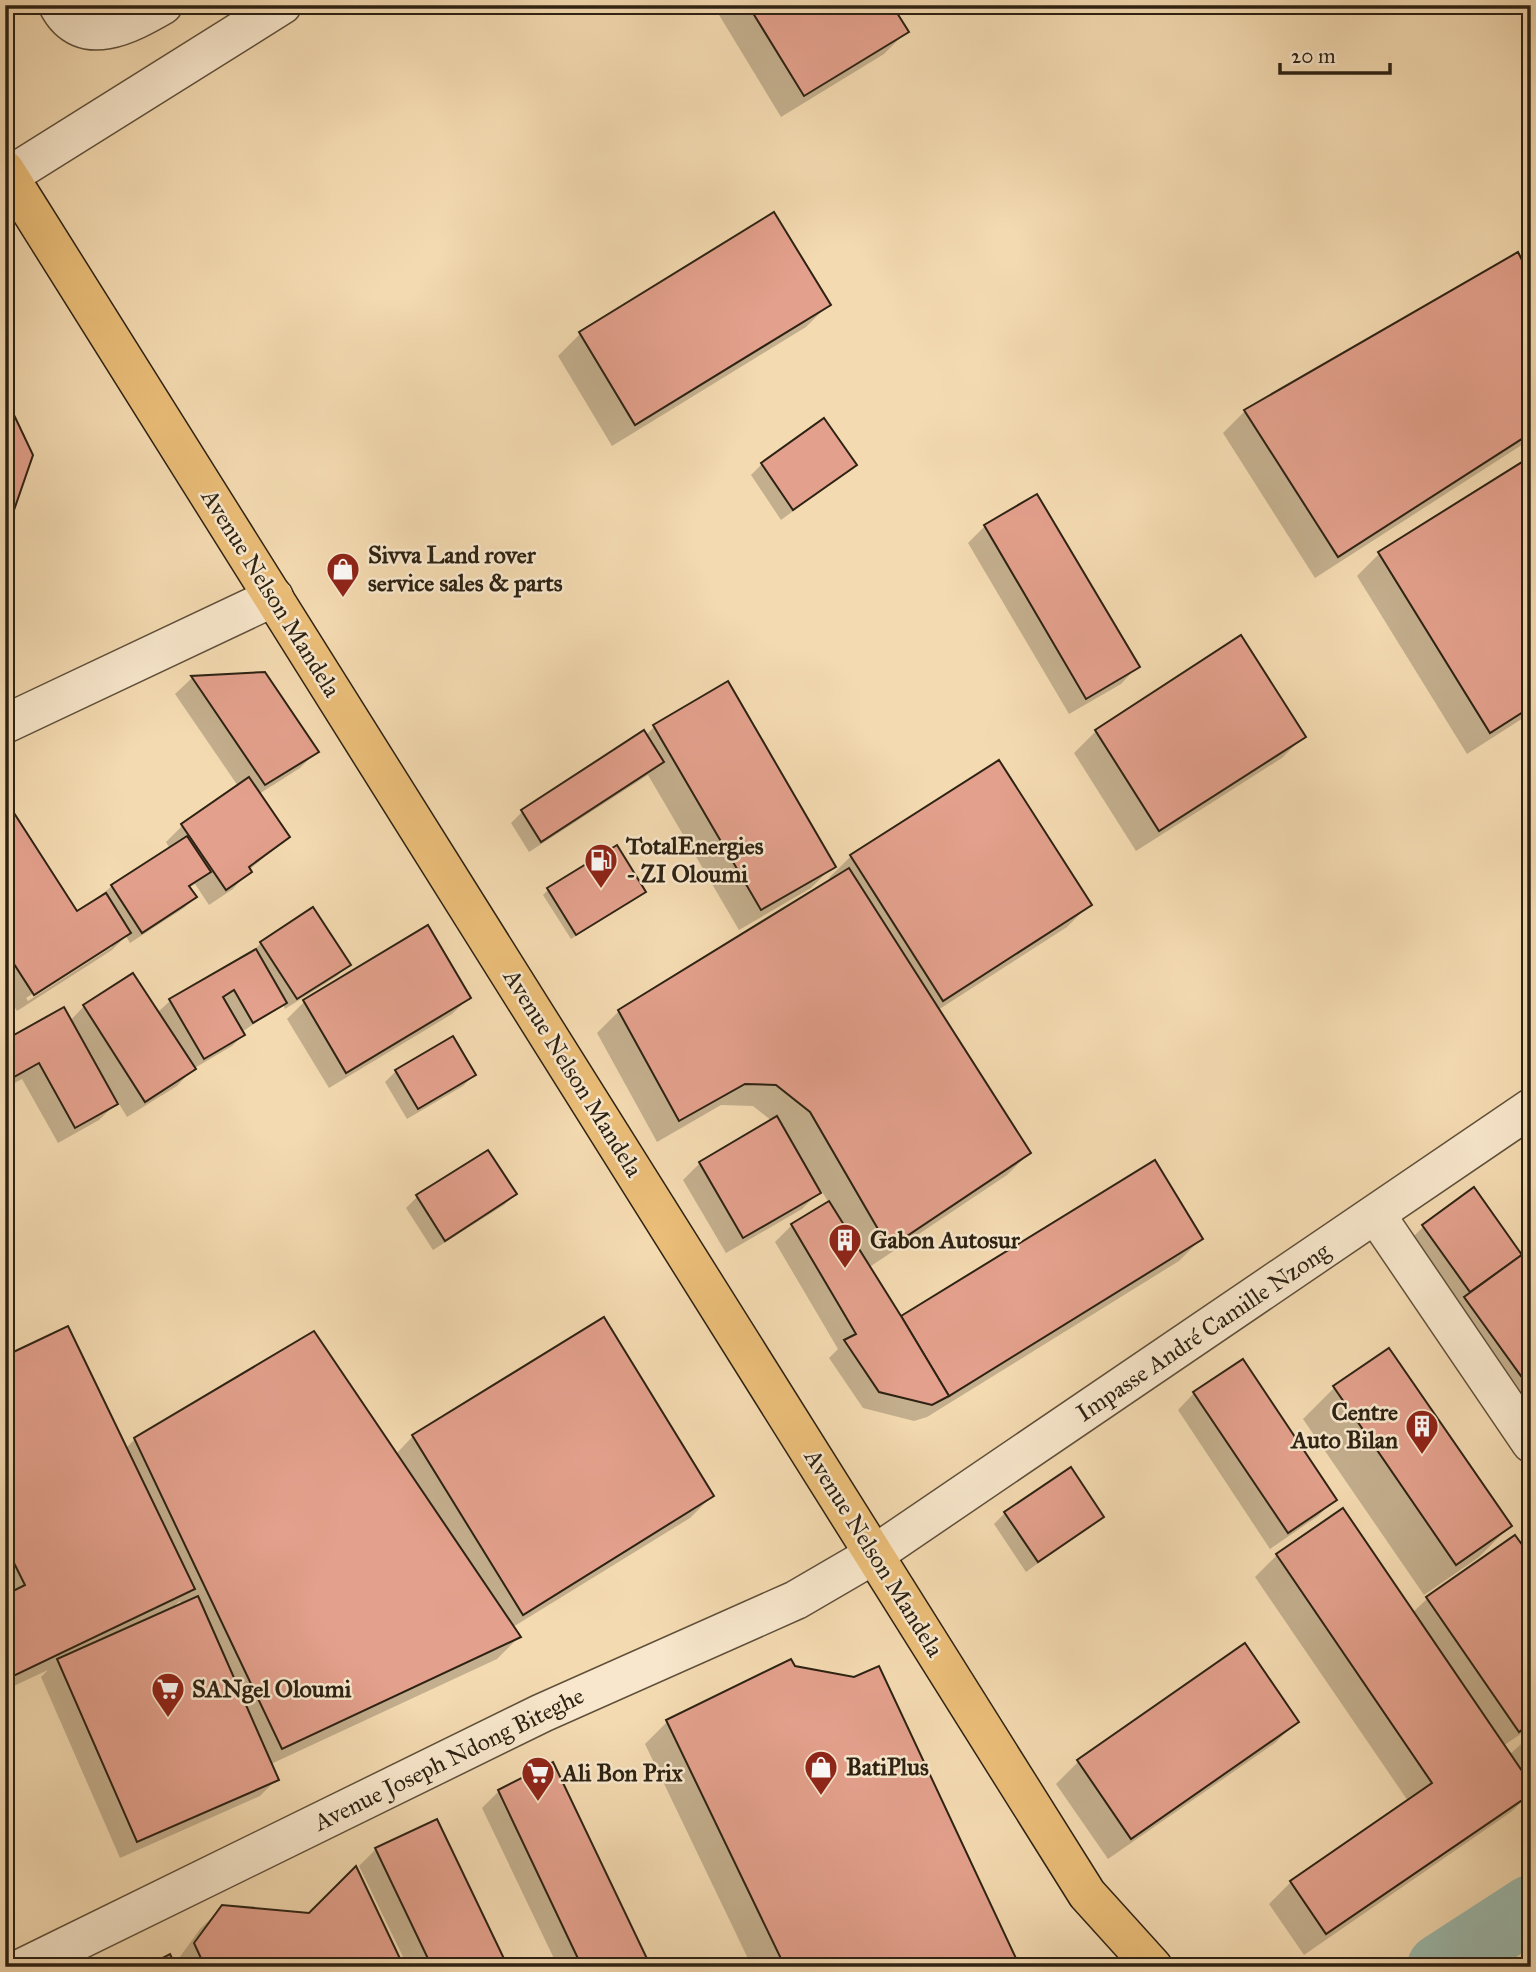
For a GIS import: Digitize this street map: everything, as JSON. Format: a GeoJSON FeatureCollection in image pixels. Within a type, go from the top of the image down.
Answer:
{"type":"FeatureCollection","features":[{"type":"Feature","properties":{"kind":"main road","name":"Avenue Nelson Mandela"},"geometry":{"type":"LineString","coordinates":[[7,173],[1087,1894],[1153,1967]]}},
{"type":"Feature","properties":{"kind":"street"},"geometry":{"type":"LineString","coordinates":[[58,5],[75,24],[91,33],[128,25],[163,5]]}},
{"type":"Feature","properties":{"kind":"street"},"geometry":{"type":"LineString","coordinates":[[7,173],[282,5]]}},
{"type":"Feature","properties":{"kind":"street"},"geometry":{"type":"LineString","coordinates":[[5,724],[274,597]]}},
{"type":"Feature","properties":{"kind":"street","name":"Impasse André Camille Nzong"},"geometry":{"type":"LineString","coordinates":[[875,1554],[1531,1108]]}},
{"type":"Feature","properties":{"kind":"street"},"geometry":{"type":"LineString","coordinates":[[1376,1215],[1531,1443]]}},
{"type":"Feature","properties":{"kind":"street","name":"Avenue Joseph Ndong Biteghe"},"geometry":{"type":"LineString","coordinates":[[24,1967],[542,1713],[796,1600],[875,1554]]}},
{"type":"Feature","properties":{"kind":"building"},"geometry":{"type":"Polygon","coordinates":[[[748,5],[892,5],[909,32],[804,96],[748,5]]]}},
{"type":"Feature","properties":{"kind":"building"},"geometry":{"type":"Polygon","coordinates":[[[774,212],[831,305],[635,425],[579,332],[774,212]]]}},
{"type":"Feature","properties":{"kind":"building"},"geometry":{"type":"Polygon","coordinates":[[[1518,252],[1531,278],[1531,433],[1338,557],[1244,410],[1518,252]]]}},
{"type":"Feature","properties":{"kind":"building"},"geometry":{"type":"Polygon","coordinates":[[[5,396],[33,455],[13,513],[5,517],[5,396]]]}},
{"type":"Feature","properties":{"kind":"building"},"geometry":{"type":"Polygon","coordinates":[[[824,418],[857,465],[793,510],[761,463],[824,418]]]}},
{"type":"Feature","properties":{"kind":"building"},"geometry":{"type":"Polygon","coordinates":[[[1530,457],[1531,707],[1490,733],[1378,552],[1530,457]]]}},
{"type":"Feature","properties":{"kind":"building"},"geometry":{"type":"Polygon","coordinates":[[[1037,494],[1140,667],[1086,699],[984,525],[1037,494]]]}},
{"type":"Feature","properties":{"kind":"building"},"geometry":{"type":"Polygon","coordinates":[[[1241,635],[1306,737],[1159,831],[1095,730],[1241,635]]]}},
{"type":"Feature","properties":{"kind":"building"},"geometry":{"type":"Polygon","coordinates":[[[265,672],[319,752],[265,785],[191,676],[265,672]]]}},
{"type":"Feature","properties":{"kind":"building"},"geometry":{"type":"Polygon","coordinates":[[[728,681],[836,867],[761,910],[653,725],[728,681]]]}},
{"type":"Feature","properties":{"kind":"building"},"geometry":{"type":"Polygon","coordinates":[[[644,730],[664,762],[541,842],[521,810],[644,730]]]}},
{"type":"Feature","properties":{"kind":"building"},"geometry":{"type":"Polygon","coordinates":[[[999,760],[1092,905],[943,1001],[850,855],[999,760]]]}},
{"type":"Feature","properties":{"kind":"building"},"geometry":{"type":"Polygon","coordinates":[[[249,777],[290,837],[249,867],[252,872],[226,890],[181,824],[249,777]]]}},
{"type":"Feature","properties":{"kind":"building"},"geometry":{"type":"Polygon","coordinates":[[[5,799],[77,911],[106,893],[131,933],[34,995],[5,950],[5,799]]]}},
{"type":"Feature","properties":{"kind":"building"},"geometry":{"type":"Polygon","coordinates":[[[187,836],[211,872],[189,886],[197,897],[142,933],[111,885],[187,836]]]}},
{"type":"Feature","properties":{"kind":"building"},"geometry":{"type":"Polygon","coordinates":[[[617,845],[646,892],[576,935],[547,888],[617,845]]]}},
{"type":"Feature","properties":{"kind":"building"},"geometry":{"type":"Polygon","coordinates":[[[849,868],[1031,1153],[889,1248],[810,1112],[776,1085],[745,1084],[679,1121],[618,1010],[849,868]]]}},
{"type":"Feature","properties":{"kind":"building"},"geometry":{"type":"Polygon","coordinates":[[[313,907],[351,965],[297,999],[260,942],[313,907]]]}},
{"type":"Feature","properties":{"kind":"building"},"geometry":{"type":"Polygon","coordinates":[[[428,925],[471,998],[346,1073],[303,1000],[428,925]]]}},
{"type":"Feature","properties":{"kind":"building"},"geometry":{"type":"Polygon","coordinates":[[[256,949],[287,1003],[253,1023],[234,990],[223,997],[245,1035],[204,1059],[169,999],[256,949]]]}},
{"type":"Feature","properties":{"kind":"building"},"geometry":{"type":"Polygon","coordinates":[[[133,973],[196,1069],[145,1102],[83,1005],[133,973]]]}},
{"type":"Feature","properties":{"kind":"building"},"geometry":{"type":"Polygon","coordinates":[[[64,1007],[118,1104],[75,1128],[39,1063],[5,1082],[5,1040],[64,1007]]]}},
{"type":"Feature","properties":{"kind":"building"},"geometry":{"type":"Polygon","coordinates":[[[453,1036],[476,1075],[418,1109],[395,1070],[453,1036]]]}},
{"type":"Feature","properties":{"kind":"building"},"geometry":{"type":"Polygon","coordinates":[[[777,1116],[821,1193],[743,1238],[699,1162],[777,1116]]]}},
{"type":"Feature","properties":{"kind":"building"},"geometry":{"type":"Polygon","coordinates":[[[488,1150],[517,1194],[445,1241],[416,1195],[488,1150]]]}},
{"type":"Feature","properties":{"kind":"building"},"geometry":{"type":"Polygon","coordinates":[[[1155,1160],[1203,1239],[949,1396],[901,1316],[1155,1160]]]}},
{"type":"Feature","properties":{"kind":"building"},"geometry":{"type":"Polygon","coordinates":[[[1474,1187],[1522,1255],[1470,1292],[1422,1225],[1474,1187]]]}},
{"type":"Feature","properties":{"kind":"building","name":"Gabon Autosur"},"geometry":{"type":"Polygon","coordinates":[[[829,1201],[949,1396],[932,1405],[879,1392],[844,1340],[856,1334],[791,1224],[829,1201]]]}},
{"type":"Feature","properties":{"kind":"building"},"geometry":{"type":"Polygon","coordinates":[[[1531,1248],[1531,1390],[1464,1297],[1531,1248]]]}},
{"type":"Feature","properties":{"kind":"building"},"geometry":{"type":"Polygon","coordinates":[[[604,1317],[714,1496],[523,1615],[412,1435],[604,1317]]]}},
{"type":"Feature","properties":{"kind":"building"},"geometry":{"type":"Polygon","coordinates":[[[68,1326],[195,1589],[5,1680],[5,1595],[25,1585],[5,1545],[5,1356],[68,1326]]]}},
{"type":"Feature","properties":{"kind":"building"},"geometry":{"type":"Polygon","coordinates":[[[314,1331],[521,1637],[282,1749],[134,1438],[314,1331]]]}},
{"type":"Feature","properties":{"kind":"building","name":"Centre Auto Bilan"},"geometry":{"type":"Polygon","coordinates":[[[1389,1348],[1512,1526],[1456,1565],[1333,1386],[1389,1348]]]}},
{"type":"Feature","properties":{"kind":"building"},"geometry":{"type":"Polygon","coordinates":[[[1243,1359],[1337,1500],[1288,1533],[1193,1392],[1243,1359]]]}},
{"type":"Feature","properties":{"kind":"building"},"geometry":{"type":"Polygon","coordinates":[[[1071,1467],[1104,1517],[1038,1562],[1004,1512],[1071,1467]]]}},
{"type":"Feature","properties":{"kind":"building"},"geometry":{"type":"Polygon","coordinates":[[[1343,1508],[1531,1784],[1531,1794],[1326,1934],[1290,1881],[1432,1783],[1276,1554],[1343,1508]]]}},
{"type":"Feature","properties":{"kind":"building"},"geometry":{"type":"Polygon","coordinates":[[[1515,1535],[1531,1557],[1531,1723],[1519,1732],[1426,1597],[1515,1535]]]}},
{"type":"Feature","properties":{"kind":"building","name":"SANgel Oloumi"},"geometry":{"type":"Polygon","coordinates":[[[198,1596],[279,1780],[137,1842],[57,1659],[198,1596]]]}},
{"type":"Feature","properties":{"kind":"building"},"geometry":{"type":"Polygon","coordinates":[[[1245,1643],[1299,1722],[1131,1839],[1077,1760],[1245,1643]]]}},
{"type":"Feature","properties":{"kind":"building","name":"BatiPlus"},"geometry":{"type":"Polygon","coordinates":[[[791,1659],[795,1666],[854,1677],[879,1666],[1020,1967],[785,1967],[666,1720],[791,1659]]]}},
{"type":"Feature","properties":{"kind":"building"},"geometry":{"type":"Polygon","coordinates":[[[553,1762],[651,1967],[582,1967],[498,1790],[553,1762]]]}},
{"type":"Feature","properties":{"kind":"building"},"geometry":{"type":"Polygon","coordinates":[[[437,1819],[508,1967],[432,1967],[375,1848],[437,1819]]]}},
{"type":"Feature","properties":{"kind":"building"},"geometry":{"type":"Polygon","coordinates":[[[356,1866],[404,1967],[205,1967],[194,1943],[222,1905],[309,1913],[356,1866]]]}},
{"type":"Feature","properties":{"kind":"building"},"geometry":{"type":"Polygon","coordinates":[[[170,1954],[176,1967],[145,1967],[170,1954]]]}},
{"type":"Feature","properties":{"kind":"waterway"},"geometry":{"type":"LineString","coordinates":[[1440,1967],[1531,1908]]}},
{"type":"Feature","properties":{"kind":"place","name":"Sivva Land rover service sales & parts"},"geometry":{"type":"Point","coordinates":[343,599]}},
{"type":"Feature","properties":{"kind":"place","name":"TotalEnergies - ZI Oloumi"},"geometry":{"type":"Point","coordinates":[601,890]}},
{"type":"Feature","properties":{"kind":"place","name":"Gabon Autosur"},"geometry":{"type":"Point","coordinates":[845,1270]}},
{"type":"Feature","properties":{"kind":"place","name":"Centre Auto Bilan"},"geometry":{"type":"Point","coordinates":[1422,1456]}},
{"type":"Feature","properties":{"kind":"place","name":"SANgel Oloumi"},"geometry":{"type":"Point","coordinates":[168,1719]}},
{"type":"Feature","properties":{"kind":"place","name":"BatiPlus"},"geometry":{"type":"Point","coordinates":[821,1797]}},
{"type":"Feature","properties":{"kind":"place","name":"Ali Bon Prix"},"geometry":{"type":"Point","coordinates":[538,1803]}}]}
